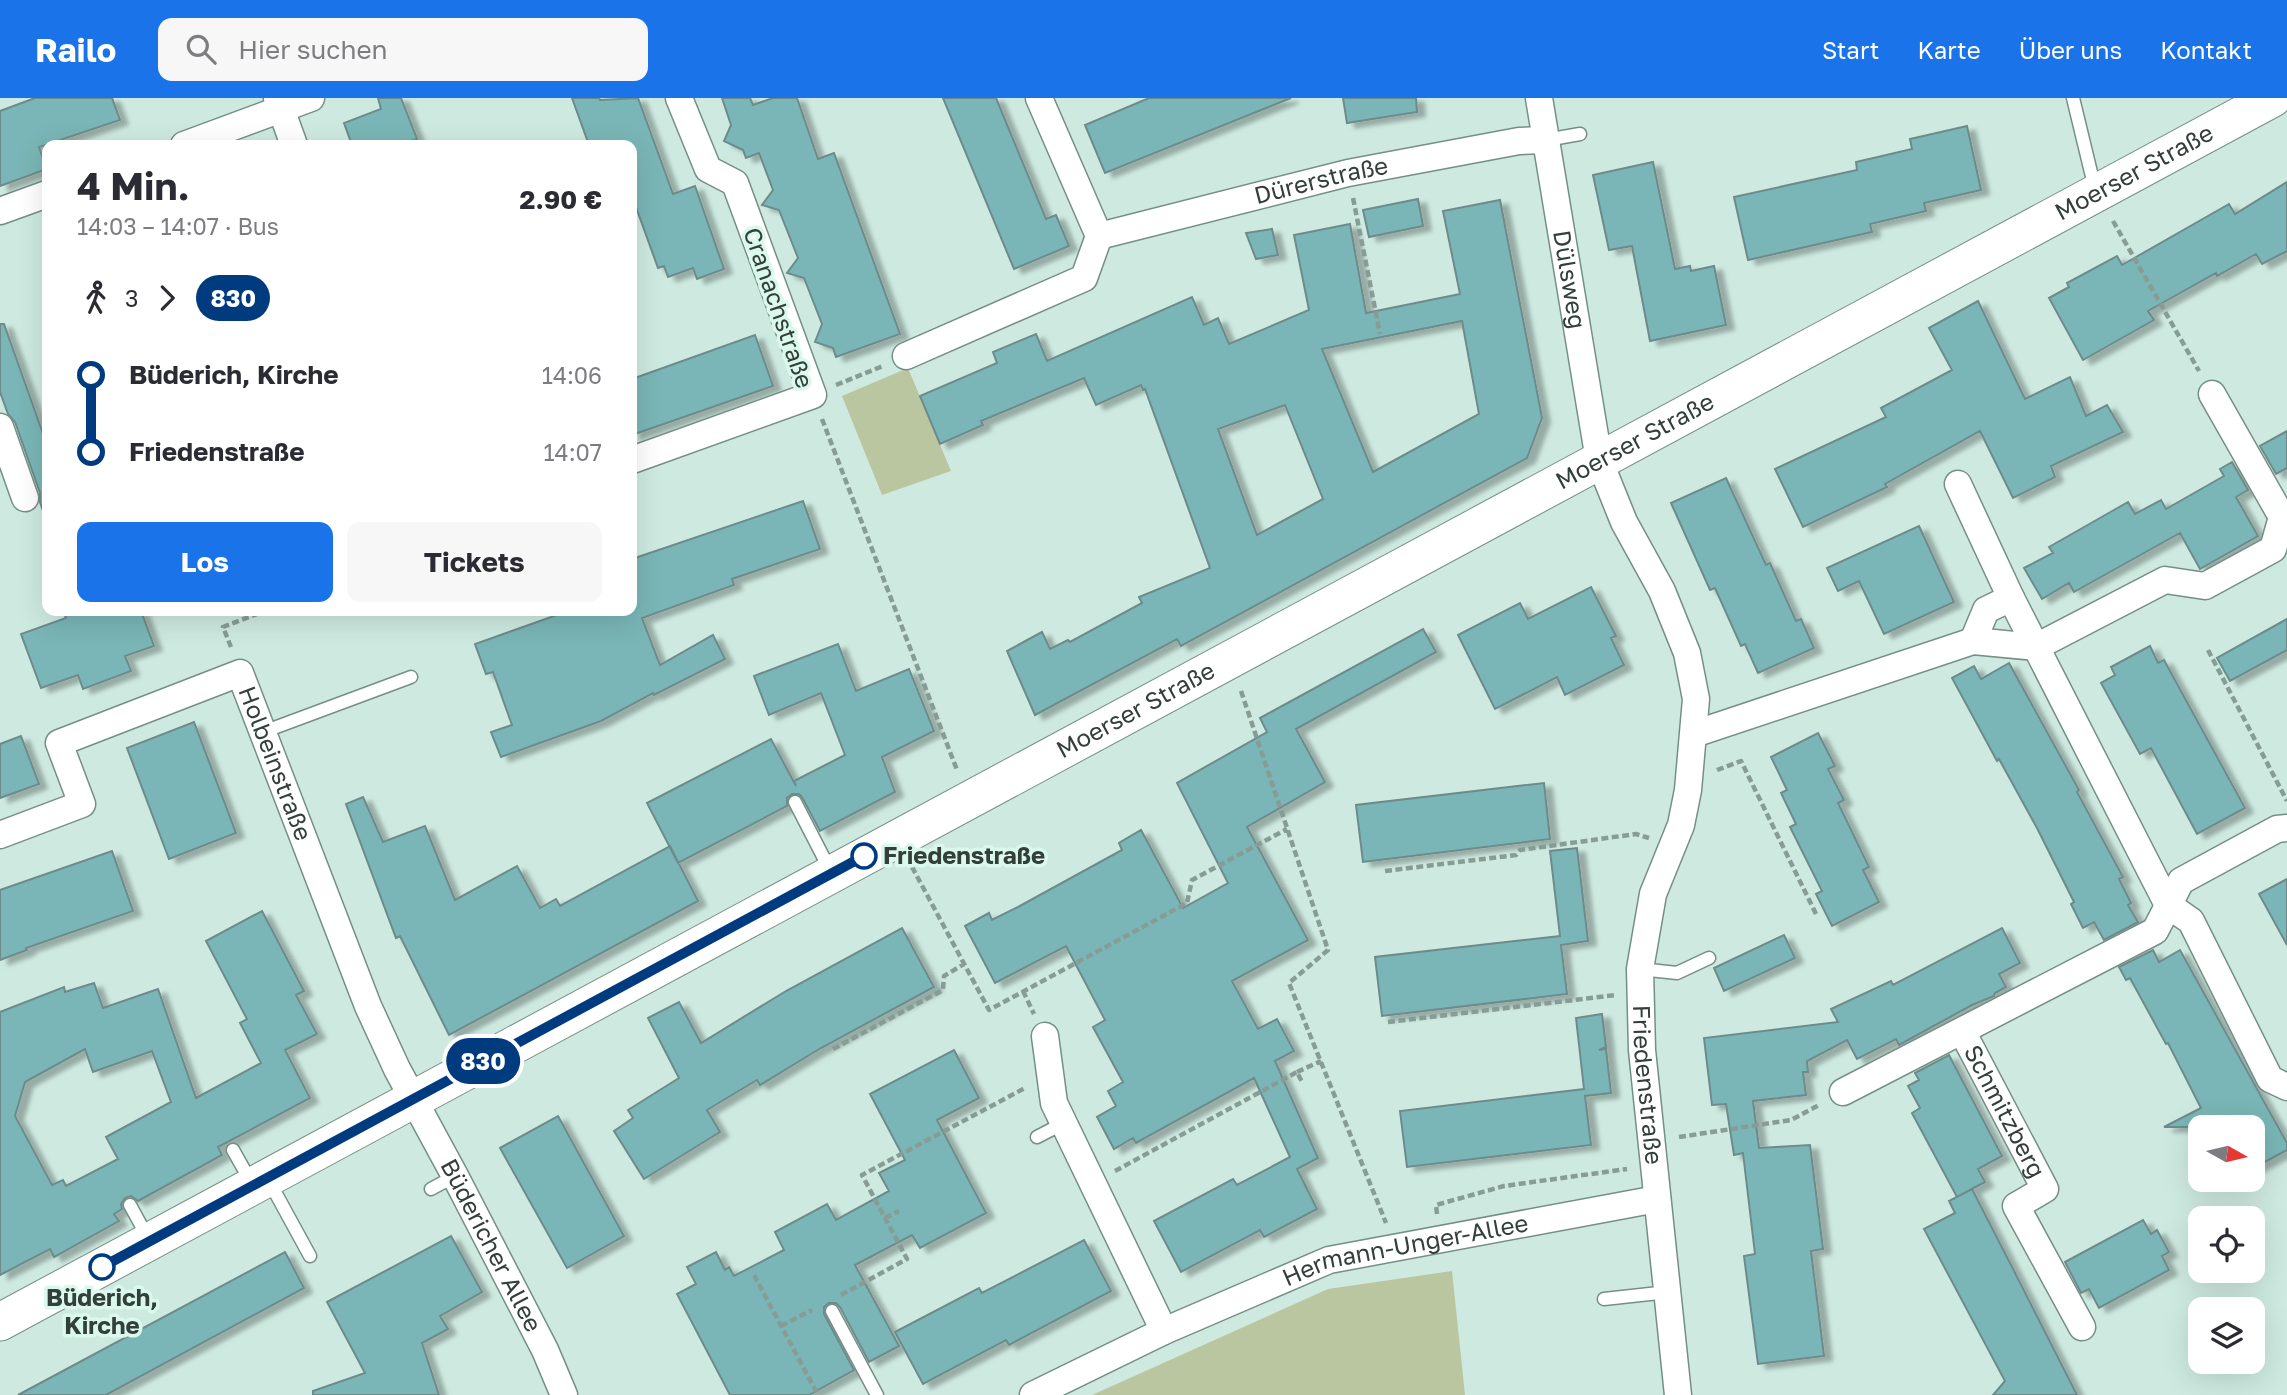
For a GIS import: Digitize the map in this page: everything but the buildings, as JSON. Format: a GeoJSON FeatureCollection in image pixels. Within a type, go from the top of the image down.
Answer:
{"type":"FeatureCollection","features":[{"type":"Feature","properties":{"kind":"main road","name":"Moerser Straße"},"geometry":{"type":"LineString","coordinates":[[0,1322],[2273,98]]}},
{"type":"Feature","properties":{"kind":"street"},"geometry":{"type":"LineString","coordinates":[[216,140],[242,136],[279,104],[312,98]]}},
{"type":"Feature","properties":{"kind":"street","name":"Cranachstraße"},"geometry":{"type":"LineString","coordinates":[[637,458],[813,395],[735,183],[708,169],[679,98]]}},
{"type":"Feature","properties":{"kind":"street"},"geometry":{"type":"LineString","coordinates":[[906,356],[1084,278],[1099,236],[1039,98]]}},
{"type":"Feature","properties":{"kind":"street","name":"Dülsweg"},"geometry":{"type":"LineString","coordinates":[[1539,98],[1590,416],[1600,460]]}},
{"type":"Feature","properties":{"kind":"street"},"geometry":{"type":"LineString","coordinates":[[279,104],[292,140]]}},
{"type":"Feature","properties":{"kind":"street","name":"Dürerstraße"},"geometry":{"type":"LineString","coordinates":[[1099,236],[1348,173],[1519,141],[1546,140]]}},
{"type":"Feature","properties":{"kind":"street"},"geometry":{"type":"LineString","coordinates":[[0,211],[42,196]]}},
{"type":"Feature","properties":{"kind":"street"},"geometry":{"type":"LineString","coordinates":[[1694,734],[1973,641],[2036,647],[2165,580],[2205,586],[2273,549],[2285,515],[2211,394]]}},
{"type":"Feature","properties":{"kind":"street"},"geometry":{"type":"LineString","coordinates":[[0,427],[25,498]]}},
{"type":"Feature","properties":{"kind":"street","name":"Friedenstraße"},"geometry":{"type":"LineString","coordinates":[[1600,460],[1624,522],[1662,591],[1687,653],[1696,699],[1690,779],[1681,825],[1653,894],[1640,980],[1642,1050],[1678,1395]]}},
{"type":"Feature","properties":{"kind":"street"},"geometry":{"type":"LineString","coordinates":[[1958,484],[1985,550],[2168,905],[2191,921],[2270,1079],[2287,1087]]}},
{"type":"Feature","properties":{"kind":"street"},"geometry":{"type":"LineString","coordinates":[[1973,641],[1986,611],[2011,598]]}},
{"type":"Feature","properties":{"kind":"street","name":"Holbeinstraße"},"geometry":{"type":"LineString","coordinates":[[0,835],[82,804],[59,743],[240,673],[368,1006],[412,1099]]}},
{"type":"Feature","properties":{"kind":"street","name":"Schmitzberg"},"geometry":{"type":"LineString","coordinates":[[1843,1092],[2155,931],[2181,881],[2277,829],[2287,828]]}},
{"type":"Feature","properties":{"kind":"street","name":"Schmitzberg"},"geometry":{"type":"LineString","coordinates":[[1962,1031],[2045,1189],[2016,1206],[2082,1327]]}},
{"type":"Feature","properties":{"kind":"street"},"geometry":{"type":"LineString","coordinates":[[1045,1036],[1054,1103],[1164,1331]]}},
{"type":"Feature","properties":{"kind":"street","name":"Büdericher Allee"},"geometry":{"type":"LineString","coordinates":[[412,1099],[539,1339],[564,1395]]}},
{"type":"Feature","properties":{"kind":"street","name":"Hermann-Unger-Allee"},"geometry":{"type":"LineString","coordinates":[[1033,1395],[1164,1331],[1329,1260],[1657,1199]]}},
{"type":"Feature","properties":{"kind":"lane"},"geometry":{"type":"LineString","coordinates":[[2073,98],[2096,193]]}},
{"type":"Feature","properties":{"kind":"lane"},"geometry":{"type":"LineString","coordinates":[[1546,140],[1580,134]]}},
{"type":"Feature","properties":{"kind":"lane"},"geometry":{"type":"LineString","coordinates":[[263,732],[411,677]]}},
{"type":"Feature","properties":{"kind":"lane"},"geometry":{"type":"LineString","coordinates":[[795,802],[831,874]]}},
{"type":"Feature","properties":{"kind":"lane"},"geometry":{"type":"LineString","coordinates":[[1640,980],[1677,974],[1709,958]]}},
{"type":"Feature","properties":{"kind":"lane"},"geometry":{"type":"LineString","coordinates":[[1037,1137],[1064,1123]]}},
{"type":"Feature","properties":{"kind":"lane"},"geometry":{"type":"LineString","coordinates":[[233,1150],[260,1181],[310,1256]]}},
{"type":"Feature","properties":{"kind":"lane"},"geometry":{"type":"LineString","coordinates":[[430,1189],[455,1176]]}},
{"type":"Feature","properties":{"kind":"lane"},"geometry":{"type":"LineString","coordinates":[[130,1205],[150,1241]]}},
{"type":"Feature","properties":{"kind":"lane"},"geometry":{"type":"LineString","coordinates":[[1604,1299],[1668,1292]]}},
{"type":"Feature","properties":{"kind":"lane"},"geometry":{"type":"LineString","coordinates":[[832,1311],[877,1395]]}},
{"type":"Feature","properties":{"kind":"path"},"geometry":{"type":"LineString","coordinates":[[1348,173],[1380,334]]}},
{"type":"Feature","properties":{"kind":"path"},"geometry":{"type":"LineString","coordinates":[[2096,193],[2211,394]]}},
{"type":"Feature","properties":{"kind":"path"},"geometry":{"type":"LineString","coordinates":[[906,356],[813,395],[970,800]]}},
{"type":"Feature","properties":{"kind":"path"},"geometry":{"type":"LineString","coordinates":[[240,673],[223,627],[252,616]]}},
{"type":"Feature","properties":{"kind":"path"},"geometry":{"type":"LineString","coordinates":[[2208,650],[2287,800]]}},
{"type":"Feature","properties":{"kind":"path"},"geometry":{"type":"LineString","coordinates":[[1227,662],[1245,701],[1328,950],[1289,983],[1390,1232],[1392,1248]]}},
{"type":"Feature","properties":{"kind":"path"},"geometry":{"type":"LineString","coordinates":[[1690,779],[1741,761],[1817,916]]}},
{"type":"Feature","properties":{"kind":"path"},"geometry":{"type":"LineString","coordinates":[[897,839],[989,1010],[1187,903],[1192,880],[1287,829]]}},
{"type":"Feature","properties":{"kind":"path"},"geometry":{"type":"LineString","coordinates":[[1385,871],[1516,855],[1520,850],[1636,834],[1673,845]]}},
{"type":"Feature","properties":{"kind":"path"},"geometry":{"type":"LineString","coordinates":[[833,1049],[943,990],[944,976],[964,964]]}},
{"type":"Feature","properties":{"kind":"path"},"geometry":{"type":"LineString","coordinates":[[1388,1022],[1640,980]]}},
{"type":"Feature","properties":{"kind":"path"},"geometry":{"type":"LineString","coordinates":[[1093,1183],[1297,1072],[1321,1062]]}},
{"type":"Feature","properties":{"kind":"path"},"geometry":{"type":"LineString","coordinates":[[1297,1072],[1303,1084]]}},
{"type":"Feature","properties":{"kind":"path"},"geometry":{"type":"LineString","coordinates":[[839,1296],[907,1259],[862,1175],[1050,1075]]}},
{"type":"Feature","properties":{"kind":"path"},"geometry":{"type":"LineString","coordinates":[[1442,1239],[1436,1205],[1504,1186],[1791,1120],[1843,1092]]}},
{"type":"Feature","properties":{"kind":"path"},"geometry":{"type":"LineString","coordinates":[[885,1218],[899,1211]]}},
{"type":"Feature","properties":{"kind":"path"},"geometry":{"type":"LineString","coordinates":[[754,1275],[818,1395]]}},
{"type":"Feature","properties":{"kind":"path"},"geometry":{"type":"LineString","coordinates":[[782,1326],[816,1308]]}},
{"type":"Feature","properties":{"kind":"green space"},"geometry":{"type":"Polygon","coordinates":[[[908,368],[951,471],[882,495],[842,396],[908,368]]]}},
{"type":"Feature","properties":{"kind":"green space"},"geometry":{"type":"Polygon","coordinates":[[[1452,1271],[1465,1395],[1092,1395],[1328,1289],[1452,1271]]]}},
{"type":"Feature","properties":{"kind":"bus line","name":"830"},"geometry":{"type":"LineString","coordinates":[[102,1267],[864,856]]}},
{"type":"Feature","properties":{"kind":"place","name":"Friedenstraße"},"geometry":{"type":"Point","coordinates":[864,856]}},
{"type":"Feature","properties":{"kind":"place","name":"Büderich, Kirche"},"geometry":{"type":"Point","coordinates":[102,1267]}}]}
